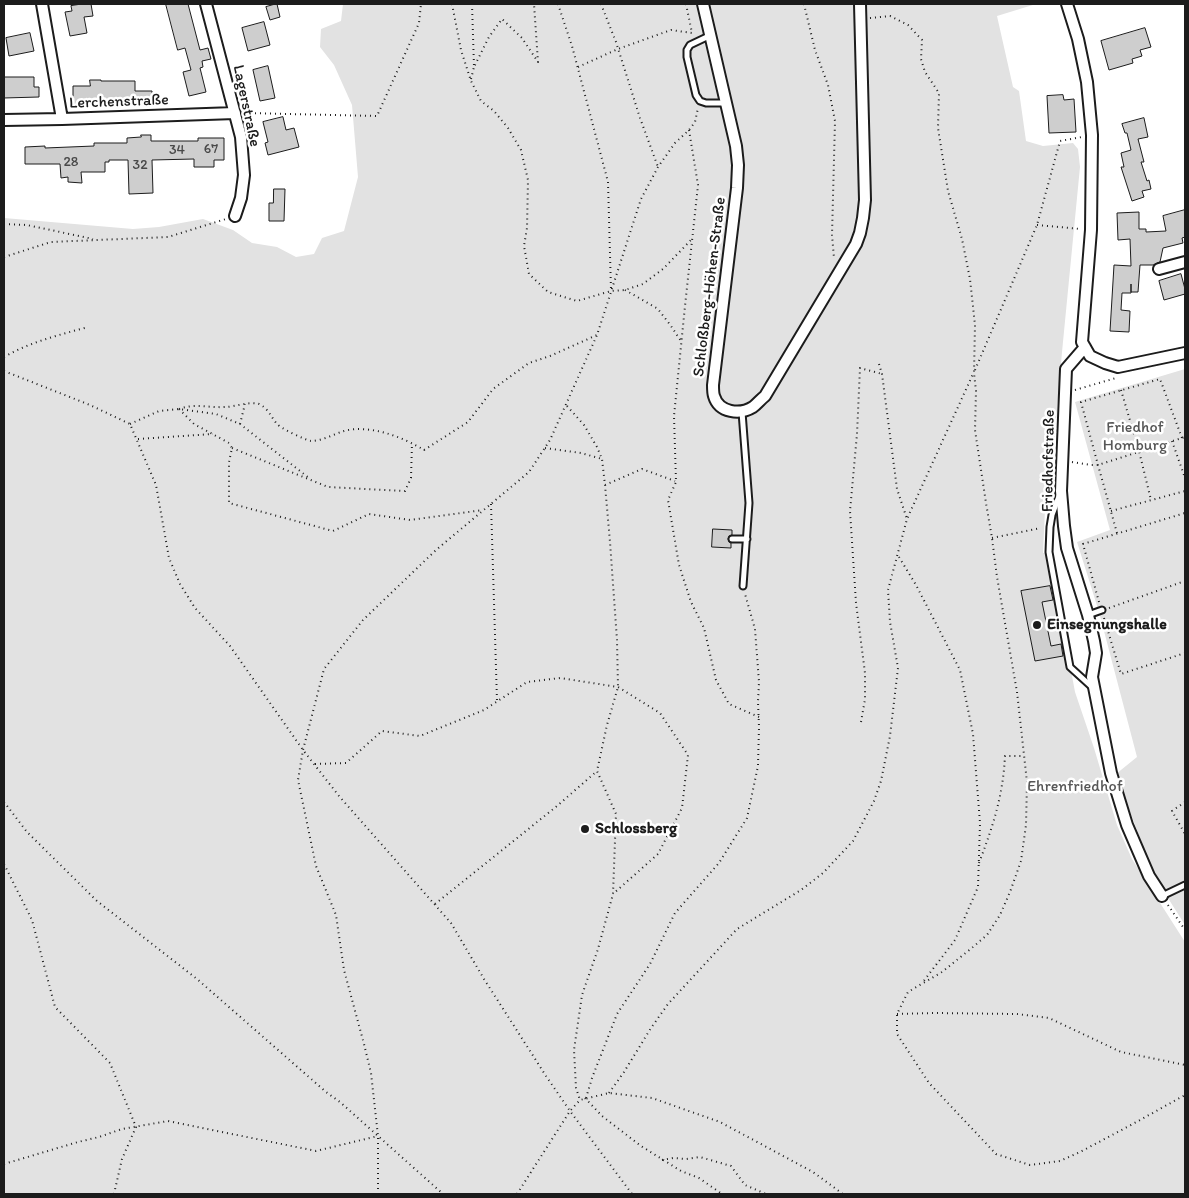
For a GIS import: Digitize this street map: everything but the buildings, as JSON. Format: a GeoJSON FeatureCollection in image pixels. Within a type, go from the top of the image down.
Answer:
{"type":"FeatureCollection","features":[{"type":"Feature","properties":{"kind":"street"},"geometry":{"type":"LineString","coordinates":[[42,4],[62,119]]}},
{"type":"Feature","properties":{"kind":"street","name":"Lagerstraße"},"geometry":{"type":"LineString","coordinates":[[206,4],[240,137],[244,175],[241,198],[235,216]]}},
{"type":"Feature","properties":{"kind":"street","name":"Schloßberg-Höhen-Straße"},"geometry":{"type":"LineString","coordinates":[[704,4],[736,146],[738,176],[713,385],[714,398],[720,406],[732,412],[742,412]]}},
{"type":"Feature","properties":{"kind":"street"},"geometry":{"type":"LineString","coordinates":[[742,412],[754,406],[765,396],[856,244],[860,233],[865,200],[860,4]]}},
{"type":"Feature","properties":{"kind":"street"},"geometry":{"type":"LineString","coordinates":[[1067,4],[1078,39],[1088,82],[1092,135],[1091,230],[1082,342],[1090,356],[1118,367],[1185,353]]}},
{"type":"Feature","properties":{"kind":"street","name":"Lerchenstraße"},"geometry":{"type":"LineString","coordinates":[[4,120],[235,113]]}},
{"type":"Feature","properties":{"kind":"street"},"geometry":{"type":"LineString","coordinates":[[1159,269],[1185,262]]}},
{"type":"Feature","properties":{"kind":"street","name":"Friedhofstraße"},"geometry":{"type":"LineString","coordinates":[[1085,347],[1066,369],[1061,491],[1067,548],[1094,641],[1096,653],[1092,677],[1111,773],[1127,825],[1149,876],[1162,896]]}},
{"type":"Feature","properties":{"kind":"lane"},"geometry":{"type":"LineString","coordinates":[[711,35],[690,45],[688,50],[687,56],[696,95],[700,101],[706,103],[727,103]]}},
{"type":"Feature","properties":{"kind":"lane"},"geometry":{"type":"LineString","coordinates":[[742,412],[750,503],[743,586]]}},
{"type":"Feature","properties":{"kind":"lane"},"geometry":{"type":"LineString","coordinates":[[1061,491],[1052,515],[1049,552],[1070,667],[1094,690]]}},
{"type":"Feature","properties":{"kind":"lane"},"geometry":{"type":"LineString","coordinates":[[732,539],[747,540]]}},
{"type":"Feature","properties":{"kind":"lane"},"geometry":{"type":"LineString","coordinates":[[1088,615],[1102,610]]}},
{"type":"Feature","properties":{"kind":"lane"},"geometry":{"type":"LineString","coordinates":[[1162,896],[1185,885]]}},
{"type":"Feature","properties":{"kind":"path"},"geometry":{"type":"LineString","coordinates":[[235,113],[377,116],[420,23],[421,4]]}},
{"type":"Feature","properties":{"kind":"path"},"geometry":{"type":"LineString","coordinates":[[452,4],[461,50],[470,81],[481,101],[494,111],[508,128],[521,150],[528,180],[527,228],[524,246],[529,274],[548,292],[577,301],[643,284],[663,269],[692,240]]}},
{"type":"Feature","properties":{"kind":"path"},"geometry":{"type":"LineString","coordinates":[[472,4],[474,67]]}},
{"type":"Feature","properties":{"kind":"path"},"geometry":{"type":"LineString","coordinates":[[470,81],[474,67],[489,37],[502,19],[522,38],[538,62],[534,4]]}},
{"type":"Feature","properties":{"kind":"path"},"geometry":{"type":"LineString","coordinates":[[558,4],[578,67],[608,182],[611,291]]}},
{"type":"Feature","properties":{"kind":"path"},"geometry":{"type":"LineString","coordinates":[[601,4],[658,167]]}},
{"type":"Feature","properties":{"kind":"path"},"geometry":{"type":"LineString","coordinates":[[578,67],[618,49],[671,30],[692,33],[686,4]]}},
{"type":"Feature","properties":{"kind":"path"},"geometry":{"type":"LineString","coordinates":[[804,4],[815,50],[828,85],[835,121],[832,235],[836,278]]}},
{"type":"Feature","properties":{"kind":"path"},"geometry":{"type":"LineString","coordinates":[[860,18],[890,16],[908,25],[922,40],[921,59],[925,72],[939,93],[938,128],[948,191],[962,239],[970,279],[975,325],[976,430],[1016,692],[1027,782],[1026,825],[1021,860],[1000,915],[987,934],[973,947],[942,972],[908,992],[897,1014],[898,1034],[928,1083],[996,1154],[1030,1165],[1060,1161],[1080,1152],[1185,1094]]}},
{"type":"Feature","properties":{"kind":"path"},"geometry":{"type":"LineString","coordinates":[[378,1194],[378,1136],[371,1073],[344,970],[336,915],[316,866],[298,780],[303,750],[324,669],[363,620],[436,550],[529,472],[550,440],[597,335],[642,198],[658,167],[675,143],[695,122],[700,101]]}},
{"type":"Feature","properties":{"kind":"path"},"geometry":{"type":"LineString","coordinates":[[689,130],[698,185],[674,416],[676,482],[668,500],[679,565],[691,602],[704,628],[716,680],[729,704],[759,717]]}},
{"type":"Feature","properties":{"kind":"path"},"geometry":{"type":"LineString","coordinates":[[609,1094],[668,1004],[708,960],[737,929],[801,890],[823,873],[853,841],[870,809],[881,782],[890,736],[898,668],[890,622],[888,590],[907,519],[974,373],[1037,225],[1060,141],[1092,135]]}},
{"type":"Feature","properties":{"kind":"path"},"geometry":{"type":"LineString","coordinates":[[4,257],[51,242],[168,237],[235,216]]}},
{"type":"Feature","properties":{"kind":"path"},"geometry":{"type":"LineString","coordinates":[[4,224],[27,225],[98,240]]}},
{"type":"Feature","properties":{"kind":"path"},"geometry":{"type":"LineString","coordinates":[[1037,225],[1091,230]]}},
{"type":"Feature","properties":{"kind":"path"},"geometry":{"type":"LineString","coordinates":[[625,290],[658,309],[681,341]]}},
{"type":"Feature","properties":{"kind":"path"},"geometry":{"type":"LineString","coordinates":[[4,357],[18,348],[88,326]]}},
{"type":"Feature","properties":{"kind":"path"},"geometry":{"type":"LineString","coordinates":[[130,424],[159,412],[186,406],[225,407],[258,404],[269,411],[278,426],[310,441],[346,431],[373,429],[412,443],[424,450],[468,422],[493,389],[529,363],[550,356],[597,335]]}},
{"type":"Feature","properties":{"kind":"path"},"geometry":{"type":"LineString","coordinates":[[879,364],[882,374],[897,489],[907,519]]}},
{"type":"Feature","properties":{"kind":"path"},"geometry":{"type":"LineString","coordinates":[[1065,393],[1117,378],[1127,365]]}},
{"type":"Feature","properties":{"kind":"path"},"geometry":{"type":"LineString","coordinates":[[861,722],[865,699],[865,673],[856,603],[850,511],[857,434],[860,368],[882,374]]}},
{"type":"Feature","properties":{"kind":"path"},"geometry":{"type":"LineString","coordinates":[[4,371],[90,405],[130,424],[156,485],[169,558],[180,584],[195,608],[230,646],[303,750],[339,796],[450,923],[570,1111],[632,1194]]}},
{"type":"Feature","properties":{"kind":"path"},"geometry":{"type":"LineString","coordinates":[[1063,464],[1074,462],[1098,465],[1184,437],[1160,379],[1082,402],[1098,465],[1117,534]]}},
{"type":"Feature","properties":{"kind":"path"},"geometry":{"type":"LineString","coordinates":[[1121,390],[1151,500]]}},
{"type":"Feature","properties":{"kind":"path"},"geometry":{"type":"LineString","coordinates":[[240,424],[245,404]]}},
{"type":"Feature","properties":{"kind":"path"},"geometry":{"type":"LineString","coordinates":[[566,406],[584,425],[602,459],[616,631],[618,687],[607,724],[598,771],[616,814],[613,894],[598,949],[582,995],[574,1050],[576,1088],[580,1100]]}},
{"type":"Feature","properties":{"kind":"path"},"geometry":{"type":"LineString","coordinates":[[179,409],[216,414],[240,424],[312,481],[328,488],[405,491],[412,478],[412,443]]}},
{"type":"Feature","properties":{"kind":"path"},"geometry":{"type":"LineString","coordinates":[[179,409],[194,424],[229,443],[232,448],[312,481]]}},
{"type":"Feature","properties":{"kind":"path"},"geometry":{"type":"LineString","coordinates":[[137,439],[213,434]]}},
{"type":"Feature","properties":{"kind":"path"},"geometry":{"type":"LineString","coordinates":[[1172,441],[1185,478]]}},
{"type":"Feature","properties":{"kind":"path"},"geometry":{"type":"LineString","coordinates":[[232,448],[229,462],[229,503],[333,531],[369,514],[410,520],[485,509]]}},
{"type":"Feature","properties":{"kind":"path"},"geometry":{"type":"LineString","coordinates":[[544,448],[581,453],[602,459]]}},
{"type":"Feature","properties":{"kind":"path"},"geometry":{"type":"LineString","coordinates":[[605,485],[642,469],[676,482]]}},
{"type":"Feature","properties":{"kind":"path"},"geometry":{"type":"LineString","coordinates":[[1111,511],[1185,491]]}},
{"type":"Feature","properties":{"kind":"path"},"geometry":{"type":"LineString","coordinates":[[491,504],[497,701]]}},
{"type":"Feature","properties":{"kind":"path"},"geometry":{"type":"LineString","coordinates":[[1185,512],[1083,544],[1121,674],[1185,654]]}},
{"type":"Feature","properties":{"kind":"path"},"geometry":{"type":"LineString","coordinates":[[992,538],[1050,527]]}},
{"type":"Feature","properties":{"kind":"path"},"geometry":{"type":"LineString","coordinates":[[898,556],[916,585],[960,670],[972,734],[980,823],[978,887],[955,940],[922,984]]}},
{"type":"Feature","properties":{"kind":"path"},"geometry":{"type":"LineString","coordinates":[[1102,610],[1185,581]]}},
{"type":"Feature","properties":{"kind":"path"},"geometry":{"type":"LineString","coordinates":[[585,1098],[617,1014],[650,964],[674,913],[719,863],[747,818],[758,766],[759,682],[755,629],[743,586]]}},
{"type":"Feature","properties":{"kind":"path"},"geometry":{"type":"LineString","coordinates":[[314,764],[346,763],[382,731],[420,736],[484,710],[527,682],[560,678],[618,687],[660,713],[688,755],[682,808],[658,854],[613,894]]}},
{"type":"Feature","properties":{"kind":"path"},"geometry":{"type":"LineString","coordinates":[[978,865],[992,829],[1000,800],[1005,756],[1024,756]]}},
{"type":"Feature","properties":{"kind":"path"},"geometry":{"type":"LineString","coordinates":[[434,904],[598,771]]}},
{"type":"Feature","properties":{"kind":"path"},"geometry":{"type":"LineString","coordinates":[[4,802],[27,832],[97,901],[196,979],[444,1194]]}},
{"type":"Feature","properties":{"kind":"path"},"geometry":{"type":"LineString","coordinates":[[1185,802],[1172,811],[1185,834]]}},
{"type":"Feature","properties":{"kind":"path"},"geometry":{"type":"LineString","coordinates":[[4,864],[32,920],[54,1006],[110,1064],[136,1126],[122,1159],[114,1194]]}},
{"type":"Feature","properties":{"kind":"path"},"geometry":{"type":"LineString","coordinates":[[1162,896],[1185,930]]}},
{"type":"Feature","properties":{"kind":"path"},"geometry":{"type":"LineString","coordinates":[[897,1014],[1017,1014],[1049,1018],[1120,1052],[1185,1065]]}},
{"type":"Feature","properties":{"kind":"path"},"geometry":{"type":"LineString","coordinates":[[517,1194],[570,1111],[580,1100],[609,1094],[652,1098],[720,1122],[813,1172],[843,1194]]}},
{"type":"Feature","properties":{"kind":"path"},"geometry":{"type":"LineString","coordinates":[[585,1098],[602,1116],[641,1146],[681,1171],[699,1178],[722,1194]]}},
{"type":"Feature","properties":{"kind":"path"},"geometry":{"type":"LineString","coordinates":[[4,1164],[122,1129],[168,1121],[316,1151],[378,1136]]}},
{"type":"Feature","properties":{"kind":"path"},"geometry":{"type":"LineString","coordinates":[[662,1160],[700,1157],[731,1166],[745,1185],[766,1194]]}},
{"type":"Feature","properties":{"kind":"green space","name":"Ehrenfriedhof"},"geometry":{"type":"Polygon","coordinates":[[[343,4],[1036,4],[997,16],[1013,87],[1019,91],[1026,141],[1043,146],[1073,143],[1078,149],[1080,167],[1051,480],[1045,510],[1043,553],[1049,552],[1075,692],[1117,825],[1132,859],[1185,942],[1185,1194],[4,1194],[4,218],[133,229],[159,227],[203,219],[233,230],[252,243],[277,247],[296,257],[314,254],[322,238],[344,231],[358,177],[352,105],[334,65],[320,47],[321,29],[341,21],[343,4]]]}},
{"type":"Feature","properties":{"kind":"green space","name":"Friedhof Homburg"},"geometry":{"type":"Polygon","coordinates":[[[1185,369],[1185,925],[1154,876],[1116,774],[1137,757],[1099,612],[1077,542],[1110,530],[1075,402],[1185,369]]]}},
{"type":"Feature","properties":{"kind":"place","name":"Einsegnungshalle"},"geometry":{"type":"Point","coordinates":[1037,625]}},
{"type":"Feature","properties":{"kind":"place","name":"Schlossberg"},"geometry":{"type":"Point","coordinates":[585,829]}}]}
